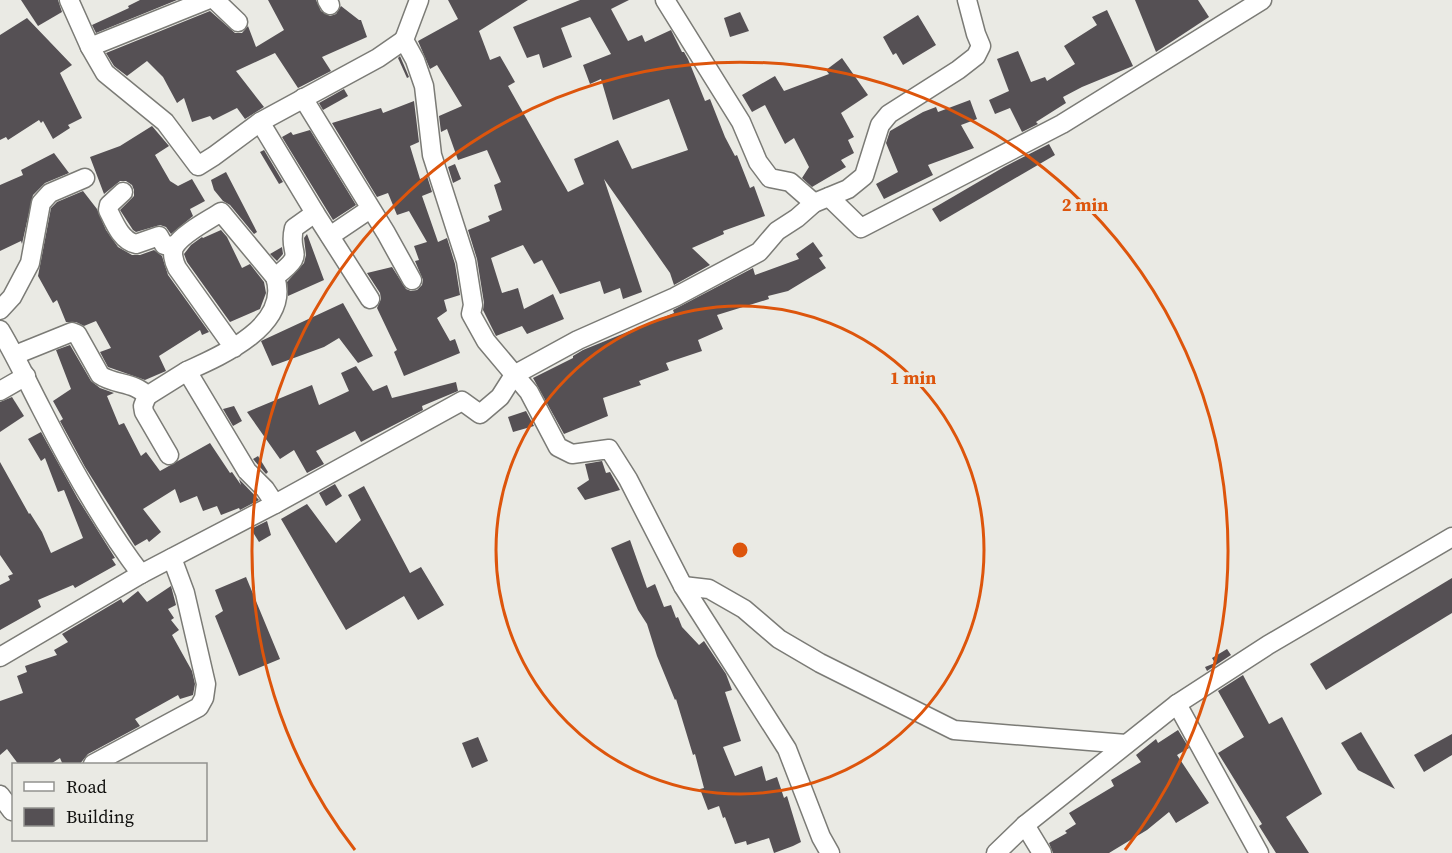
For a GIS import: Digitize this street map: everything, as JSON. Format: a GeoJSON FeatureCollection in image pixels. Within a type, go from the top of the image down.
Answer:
{"type":"FeatureCollection","features":[{"type":"Feature","properties":{"kind":"street"},"geometry":{"type":"LineString","coordinates":[[69,0],[90,47],[105,73],[165,122],[198,166],[260,122],[385,55],[404,40],[419,0]]}},
{"type":"Feature","properties":{"kind":"street"},"geometry":{"type":"LineString","coordinates":[[90,47],[207,0]]}},
{"type":"Feature","properties":{"kind":"street"},"geometry":{"type":"LineString","coordinates":[[215,0],[238,21]]}},
{"type":"Feature","properties":{"kind":"street"},"geometry":{"type":"LineString","coordinates":[[665,0],[741,122],[758,162],[770,178],[790,182],[861,228],[1062,124],[1262,0]]}},
{"type":"Feature","properties":{"kind":"street"},"geometry":{"type":"LineString","coordinates":[[0,657],[141,574],[275,504],[462,401],[480,414],[500,397],[514,375],[578,340],[675,297],[759,252],[777,231],[821,200],[848,189],[864,177],[880,125],[889,114],[943,81],[976,56],[981,46],[967,0]]}},
{"type":"Feature","properties":{"kind":"street"},"geometry":{"type":"LineString","coordinates":[[404,40],[415,60],[424,86],[432,155],[466,261],[473,305],[471,314],[486,342],[528,392],[558,447],[572,454],[609,449],[628,479],[683,586],[787,749],[821,837],[830,853]]}},
{"type":"Feature","properties":{"kind":"street"},"geometry":{"type":"LineString","coordinates":[[303,98],[386,233],[412,280]]}},
{"type":"Feature","properties":{"kind":"street"},"geometry":{"type":"LineString","coordinates":[[260,122],[370,299]]}},
{"type":"Feature","properties":{"kind":"street"},"geometry":{"type":"LineString","coordinates":[[0,310],[12,297],[30,263],[41,203],[50,193],[85,178]]}},
{"type":"Feature","properties":{"kind":"street"},"geometry":{"type":"LineString","coordinates":[[123,192],[108,210],[117,230],[128,241],[136,244],[159,236],[164,245],[174,246]]}},
{"type":"Feature","properties":{"kind":"street"},"geometry":{"type":"LineString","coordinates":[[330,236],[370,209]]}},
{"type":"Feature","properties":{"kind":"street"},"geometry":{"type":"LineString","coordinates":[[169,455],[144,412],[143,406],[147,396],[187,371],[234,348],[264,323],[278,302],[275,277],[221,212],[185,236],[174,246],[173,253],[177,268],[234,348]]}},
{"type":"Feature","properties":{"kind":"street"},"geometry":{"type":"LineString","coordinates":[[275,277],[294,261],[294,228],[315,213]]}},
{"type":"Feature","properties":{"kind":"street"},"geometry":{"type":"LineString","coordinates":[[0,330],[27,376],[40,407],[71,464],[123,550],[141,574]]}},
{"type":"Feature","properties":{"kind":"street"},"geometry":{"type":"LineString","coordinates":[[15,355],[72,332],[77,334],[100,375],[141,390],[147,396]]}},
{"type":"Feature","properties":{"kind":"street"},"geometry":{"type":"LineString","coordinates":[[187,371],[247,471],[265,489],[275,504]]}},
{"type":"Feature","properties":{"kind":"street"},"geometry":{"type":"LineString","coordinates":[[0,391],[27,376]]}},
{"type":"Feature","properties":{"kind":"street"},"geometry":{"type":"LineString","coordinates":[[996,853],[1025,825],[1177,704],[1268,645],[1452,537]]}},
{"type":"Feature","properties":{"kind":"street"},"geometry":{"type":"LineString","coordinates":[[97,763],[199,707],[204,698],[206,684],[185,593],[172,558]]}},
{"type":"Feature","properties":{"kind":"street"},"geometry":{"type":"LineString","coordinates":[[683,586],[709,589],[744,609],[779,639],[820,663],[954,730],[1126,744]]}},
{"type":"Feature","properties":{"kind":"street"},"geometry":{"type":"LineString","coordinates":[[1177,704],[1260,853]]}},
{"type":"Feature","properties":{"kind":"street"},"geometry":{"type":"LineString","coordinates":[[0,795],[9,813]]}},
{"type":"Feature","properties":{"kind":"street"},"geometry":{"type":"LineString","coordinates":[[1025,825],[1042,853]]}},
{"type":"Feature","properties":{"kind":"building"},"geometry":{"type":"Polygon","coordinates":[[[21,0],[58,0],[62,12],[38,26],[21,0]]]}},
{"type":"Feature","properties":{"kind":"building"},"geometry":{"type":"Polygon","coordinates":[[[140,0],[177,0],[96,33],[92,25],[129,8],[128,6],[140,0]]]}},
{"type":"Feature","properties":{"kind":"building"},"geometry":{"type":"Polygon","coordinates":[[[268,0],[316,0],[321,11],[330,16],[336,14],[341,6],[361,20],[367,37],[322,57],[331,71],[298,88],[275,53],[236,71],[264,107],[245,119],[237,108],[213,120],[210,116],[192,122],[184,98],[177,103],[163,77],[147,61],[127,76],[114,66],[106,53],[210,11],[235,33],[242,33],[248,26],[256,47],[284,30],[268,0]]]}},
{"type":"Feature","properties":{"kind":"building"},"geometry":{"type":"Polygon","coordinates":[[[448,0],[528,0],[479,31],[490,60],[500,56],[515,82],[508,86],[568,192],[584,184],[574,159],[618,140],[632,169],[688,150],[669,99],[613,120],[601,79],[590,84],[583,65],[611,54],[590,17],[561,28],[572,57],[543,68],[539,54],[527,58],[513,27],[580,0],[629,0],[611,9],[628,41],[642,35],[645,42],[671,30],[688,59],[705,101],[710,99],[725,137],[735,156],[737,155],[750,188],[754,186],[765,216],[723,231],[724,234],[692,248],[710,265],[674,285],[670,273],[604,179],[642,292],[623,299],[620,288],[604,294],[600,281],[560,294],[542,260],[534,264],[523,245],[491,258],[502,293],[518,288],[524,309],[553,294],[564,319],[527,334],[522,326],[496,336],[483,310],[484,303],[477,259],[468,230],[490,221],[488,216],[502,210],[494,185],[501,182],[487,150],[458,160],[447,129],[441,132],[439,116],[462,106],[437,65],[430,69],[418,41],[458,19],[448,0]]]}},
{"type":"Feature","properties":{"kind":"building"},"geometry":{"type":"Polygon","coordinates":[[[1135,0],[1198,0],[1209,17],[1156,52],[1135,0]]]}},
{"type":"Feature","properties":{"kind":"building"},"geometry":{"type":"Polygon","coordinates":[[[1107,10],[1133,66],[1063,97],[1066,103],[1036,122],[1038,124],[1022,132],[1010,108],[995,114],[989,100],[1009,91],[997,59],[1018,51],[1031,82],[1045,77],[1047,81],[1075,64],[1064,46],[1097,25],[1092,17],[1107,10]]]}},
{"type":"Feature","properties":{"kind":"building"},"geometry":{"type":"Polygon","coordinates":[[[740,12],[749,31],[730,37],[724,18],[740,12]]]}},
{"type":"Feature","properties":{"kind":"building"},"geometry":{"type":"Polygon","coordinates":[[[918,15],[936,45],[903,65],[896,53],[893,55],[883,37],[918,15]]]}},
{"type":"Feature","properties":{"kind":"building"},"geometry":{"type":"Polygon","coordinates":[[[27,18],[72,65],[60,73],[82,118],[68,125],[70,128],[53,139],[43,121],[41,123],[39,120],[8,140],[6,137],[0,140],[0,35],[27,18]]]}},
{"type":"Feature","properties":{"kind":"building"},"geometry":{"type":"Polygon","coordinates":[[[400,56],[409,77],[407,78],[398,58],[400,56]]]}},
{"type":"Feature","properties":{"kind":"building"},"geometry":{"type":"Polygon","coordinates":[[[842,58],[868,95],[841,113],[854,137],[848,140],[854,153],[841,160],[846,167],[812,187],[802,178],[809,167],[794,138],[785,144],[765,105],[752,112],[742,95],[775,76],[784,91],[829,74],[826,70],[842,58]]]}},
{"type":"Feature","properties":{"kind":"building"},"geometry":{"type":"Polygon","coordinates":[[[344,89],[348,96],[323,110],[319,103],[344,89]]]}},
{"type":"Feature","properties":{"kind":"building"},"geometry":{"type":"Polygon","coordinates":[[[970,100],[977,119],[961,125],[974,148],[928,165],[933,175],[884,199],[876,184],[898,172],[886,143],[890,131],[923,112],[936,107],[938,112],[970,100]]]}},
{"type":"Feature","properties":{"kind":"building"},"geometry":{"type":"Polygon","coordinates":[[[414,101],[419,142],[410,146],[420,179],[427,176],[432,192],[422,196],[438,242],[447,238],[455,264],[460,295],[444,300],[447,311],[437,318],[450,341],[455,339],[460,353],[404,376],[394,352],[397,350],[377,308],[381,299],[380,293],[367,273],[392,267],[406,289],[417,290],[423,280],[415,261],[419,260],[414,246],[427,242],[409,211],[397,215],[388,193],[377,197],[332,123],[381,108],[383,113],[414,101]]]}},
{"type":"Feature","properties":{"kind":"building"},"geometry":{"type":"Polygon","coordinates":[[[152,126],[169,146],[155,155],[170,181],[178,186],[192,179],[205,201],[190,209],[193,216],[171,234],[166,227],[160,225],[136,232],[133,230],[120,210],[134,196],[132,185],[126,181],[120,181],[104,194],[90,157],[120,146],[152,126]]]}},
{"type":"Feature","properties":{"kind":"building"},"geometry":{"type":"Polygon","coordinates":[[[310,130],[356,205],[333,220],[282,137],[291,132],[293,135],[310,130]]]}},
{"type":"Feature","properties":{"kind":"building"},"geometry":{"type":"Polygon","coordinates":[[[1049,144],[1055,155],[940,222],[932,209],[1049,144]]]}},
{"type":"Feature","properties":{"kind":"building"},"geometry":{"type":"Polygon","coordinates":[[[264,150],[283,182],[279,184],[260,152],[264,150]]]}},
{"type":"Feature","properties":{"kind":"building"},"geometry":{"type":"Polygon","coordinates":[[[54,153],[69,173],[45,183],[33,195],[22,244],[21,241],[0,251],[0,185],[23,175],[21,170],[54,153]]]}},
{"type":"Feature","properties":{"kind":"building"},"geometry":{"type":"Polygon","coordinates":[[[455,164],[461,179],[453,183],[448,167],[455,164]]]}},
{"type":"Feature","properties":{"kind":"building"},"geometry":{"type":"Polygon","coordinates":[[[226,172],[257,232],[254,234],[214,190],[211,180],[226,172]]]}},
{"type":"Feature","properties":{"kind":"building"},"geometry":{"type":"Polygon","coordinates":[[[83,191],[97,209],[106,230],[118,247],[132,255],[154,250],[162,256],[168,275],[209,332],[202,335],[200,330],[159,356],[166,371],[145,380],[108,367],[100,352],[111,348],[96,321],[84,326],[76,322],[66,322],[57,300],[53,303],[38,276],[51,208],[57,202],[83,191]]]}},
{"type":"Feature","properties":{"kind":"building"},"geometry":{"type":"Polygon","coordinates":[[[221,230],[227,237],[242,268],[250,264],[264,282],[266,293],[260,309],[230,322],[187,262],[184,254],[202,237],[221,230]]]}},
{"type":"Feature","properties":{"kind":"building"},"geometry":{"type":"Polygon","coordinates":[[[307,234],[324,280],[288,296],[287,282],[304,263],[306,255],[304,238],[307,234]]]}},
{"type":"Feature","properties":{"kind":"building"},"geometry":{"type":"Polygon","coordinates":[[[813,242],[823,256],[819,258],[826,268],[788,291],[717,315],[723,329],[698,340],[702,351],[666,363],[669,370],[639,381],[641,385],[603,398],[608,416],[564,434],[533,378],[573,358],[583,350],[674,313],[673,310],[753,268],[755,275],[799,259],[796,254],[813,242]]]}},
{"type":"Feature","properties":{"kind":"building"},"geometry":{"type":"Polygon","coordinates":[[[282,247],[283,254],[277,261],[270,254],[282,247]]]}},
{"type":"Feature","properties":{"kind":"building"},"geometry":{"type":"Polygon","coordinates":[[[343,303],[373,356],[358,363],[339,338],[324,347],[272,366],[261,341],[343,303]]]}},
{"type":"Feature","properties":{"kind":"building"},"geometry":{"type":"Polygon","coordinates":[[[70,345],[91,381],[100,388],[114,393],[107,396],[119,425],[124,423],[141,456],[146,452],[160,471],[210,443],[230,473],[232,472],[241,485],[239,479],[259,500],[240,510],[239,508],[221,515],[217,506],[203,511],[197,496],[180,503],[175,489],[143,509],[161,532],[149,542],[147,539],[135,546],[85,467],[60,421],[63,419],[53,401],[71,389],[56,350],[70,345]]]}},
{"type":"Feature","properties":{"kind":"building"},"geometry":{"type":"Polygon","coordinates":[[[356,366],[373,391],[387,385],[392,398],[456,382],[458,391],[422,406],[423,410],[361,442],[355,431],[316,451],[324,464],[307,473],[294,450],[280,459],[247,412],[312,385],[319,405],[349,391],[341,373],[356,366]]]}},
{"type":"Feature","properties":{"kind":"building"},"geometry":{"type":"Polygon","coordinates":[[[12,397],[24,416],[0,432],[0,402],[12,397]]]}},
{"type":"Feature","properties":{"kind":"building"},"geometry":{"type":"Polygon","coordinates":[[[234,406],[242,421],[233,426],[223,409],[234,406]]]}},
{"type":"Feature","properties":{"kind":"building"},"geometry":{"type":"Polygon","coordinates":[[[526,411],[534,426],[513,432],[508,417],[526,411]]]}},
{"type":"Feature","properties":{"kind":"building"},"geometry":{"type":"Polygon","coordinates":[[[41,432],[78,499],[115,558],[112,559],[116,565],[75,588],[73,585],[38,600],[41,607],[0,630],[0,585],[10,580],[8,576],[13,574],[0,555],[0,462],[29,514],[42,532],[51,553],[83,538],[64,490],[58,492],[45,458],[41,461],[28,439],[41,432]]]}},
{"type":"Feature","properties":{"kind":"building"},"geometry":{"type":"Polygon","coordinates":[[[258,456],[268,472],[266,474],[253,459],[258,456]]]}},
{"type":"Feature","properties":{"kind":"building"},"geometry":{"type":"Polygon","coordinates":[[[602,461],[606,473],[610,472],[620,490],[585,500],[577,488],[589,480],[585,464],[602,461]]]}},
{"type":"Feature","properties":{"kind":"building"},"geometry":{"type":"Polygon","coordinates":[[[335,484],[342,496],[326,506],[319,493],[335,484]]]}},
{"type":"Feature","properties":{"kind":"building"},"geometry":{"type":"Polygon","coordinates":[[[364,486],[410,573],[421,567],[444,605],[418,620],[404,596],[346,630],[281,519],[307,504],[336,543],[361,520],[348,495],[364,486]]]}},
{"type":"Feature","properties":{"kind":"building"},"geometry":{"type":"Polygon","coordinates":[[[267,521],[271,535],[259,542],[251,529],[267,521]]]}},
{"type":"Feature","properties":{"kind":"building"},"geometry":{"type":"Polygon","coordinates":[[[630,540],[647,588],[655,584],[664,607],[671,605],[682,627],[699,645],[704,641],[726,674],[732,690],[725,692],[741,741],[723,747],[735,776],[762,766],[766,781],[777,777],[784,798],[787,796],[801,842],[774,853],[769,838],[747,845],[746,841],[735,844],[719,806],[708,810],[700,789],[704,788],[695,754],[693,755],[676,699],[657,656],[647,624],[638,610],[611,548],[630,540]]]}},
{"type":"Feature","properties":{"kind":"building"},"geometry":{"type":"Polygon","coordinates":[[[246,577],[280,659],[239,676],[215,616],[223,611],[215,590],[246,577]]]}},
{"type":"Feature","properties":{"kind":"building"},"geometry":{"type":"Polygon","coordinates":[[[1452,578],[1452,613],[1326,690],[1310,664],[1452,578]]]}},
{"type":"Feature","properties":{"kind":"building"},"geometry":{"type":"Polygon","coordinates":[[[171,586],[176,605],[168,609],[174,618],[171,620],[179,630],[172,635],[192,671],[195,684],[193,695],[180,699],[178,695],[135,719],[140,726],[88,754],[81,763],[62,763],[60,758],[52,763],[18,763],[7,749],[0,755],[0,701],[23,693],[17,676],[27,672],[25,666],[57,655],[54,650],[68,642],[62,634],[121,599],[123,603],[138,591],[147,602],[171,586]]]}},
{"type":"Feature","properties":{"kind":"building"},"geometry":{"type":"Polygon","coordinates":[[[1227,649],[1231,655],[1207,671],[1205,667],[1215,663],[1212,658],[1227,649]]]}},
{"type":"Feature","properties":{"kind":"building"},"geometry":{"type":"Polygon","coordinates":[[[1243,675],[1269,724],[1282,717],[1322,794],[1286,817],[1309,853],[1276,853],[1259,826],[1262,824],[1218,753],[1244,737],[1218,691],[1243,675]]]}},
{"type":"Feature","properties":{"kind":"building"},"geometry":{"type":"Polygon","coordinates":[[[1178,730],[1189,748],[1177,755],[1209,803],[1176,823],[1169,812],[1147,830],[1109,853],[1053,853],[1049,843],[1067,833],[1065,831],[1076,824],[1069,813],[1114,786],[1111,780],[1141,762],[1136,755],[1156,739],[1158,743],[1178,730]]]}},
{"type":"Feature","properties":{"kind":"building"},"geometry":{"type":"Polygon","coordinates":[[[1361,732],[1395,789],[1358,770],[1341,743],[1361,732]]]}},
{"type":"Feature","properties":{"kind":"building"},"geometry":{"type":"Polygon","coordinates":[[[1452,734],[1452,755],[1424,772],[1414,755],[1452,734]]]}},
{"type":"Feature","properties":{"kind":"building"},"geometry":{"type":"Polygon","coordinates":[[[478,737],[488,761],[472,768],[462,743],[478,737]]]}}]}
